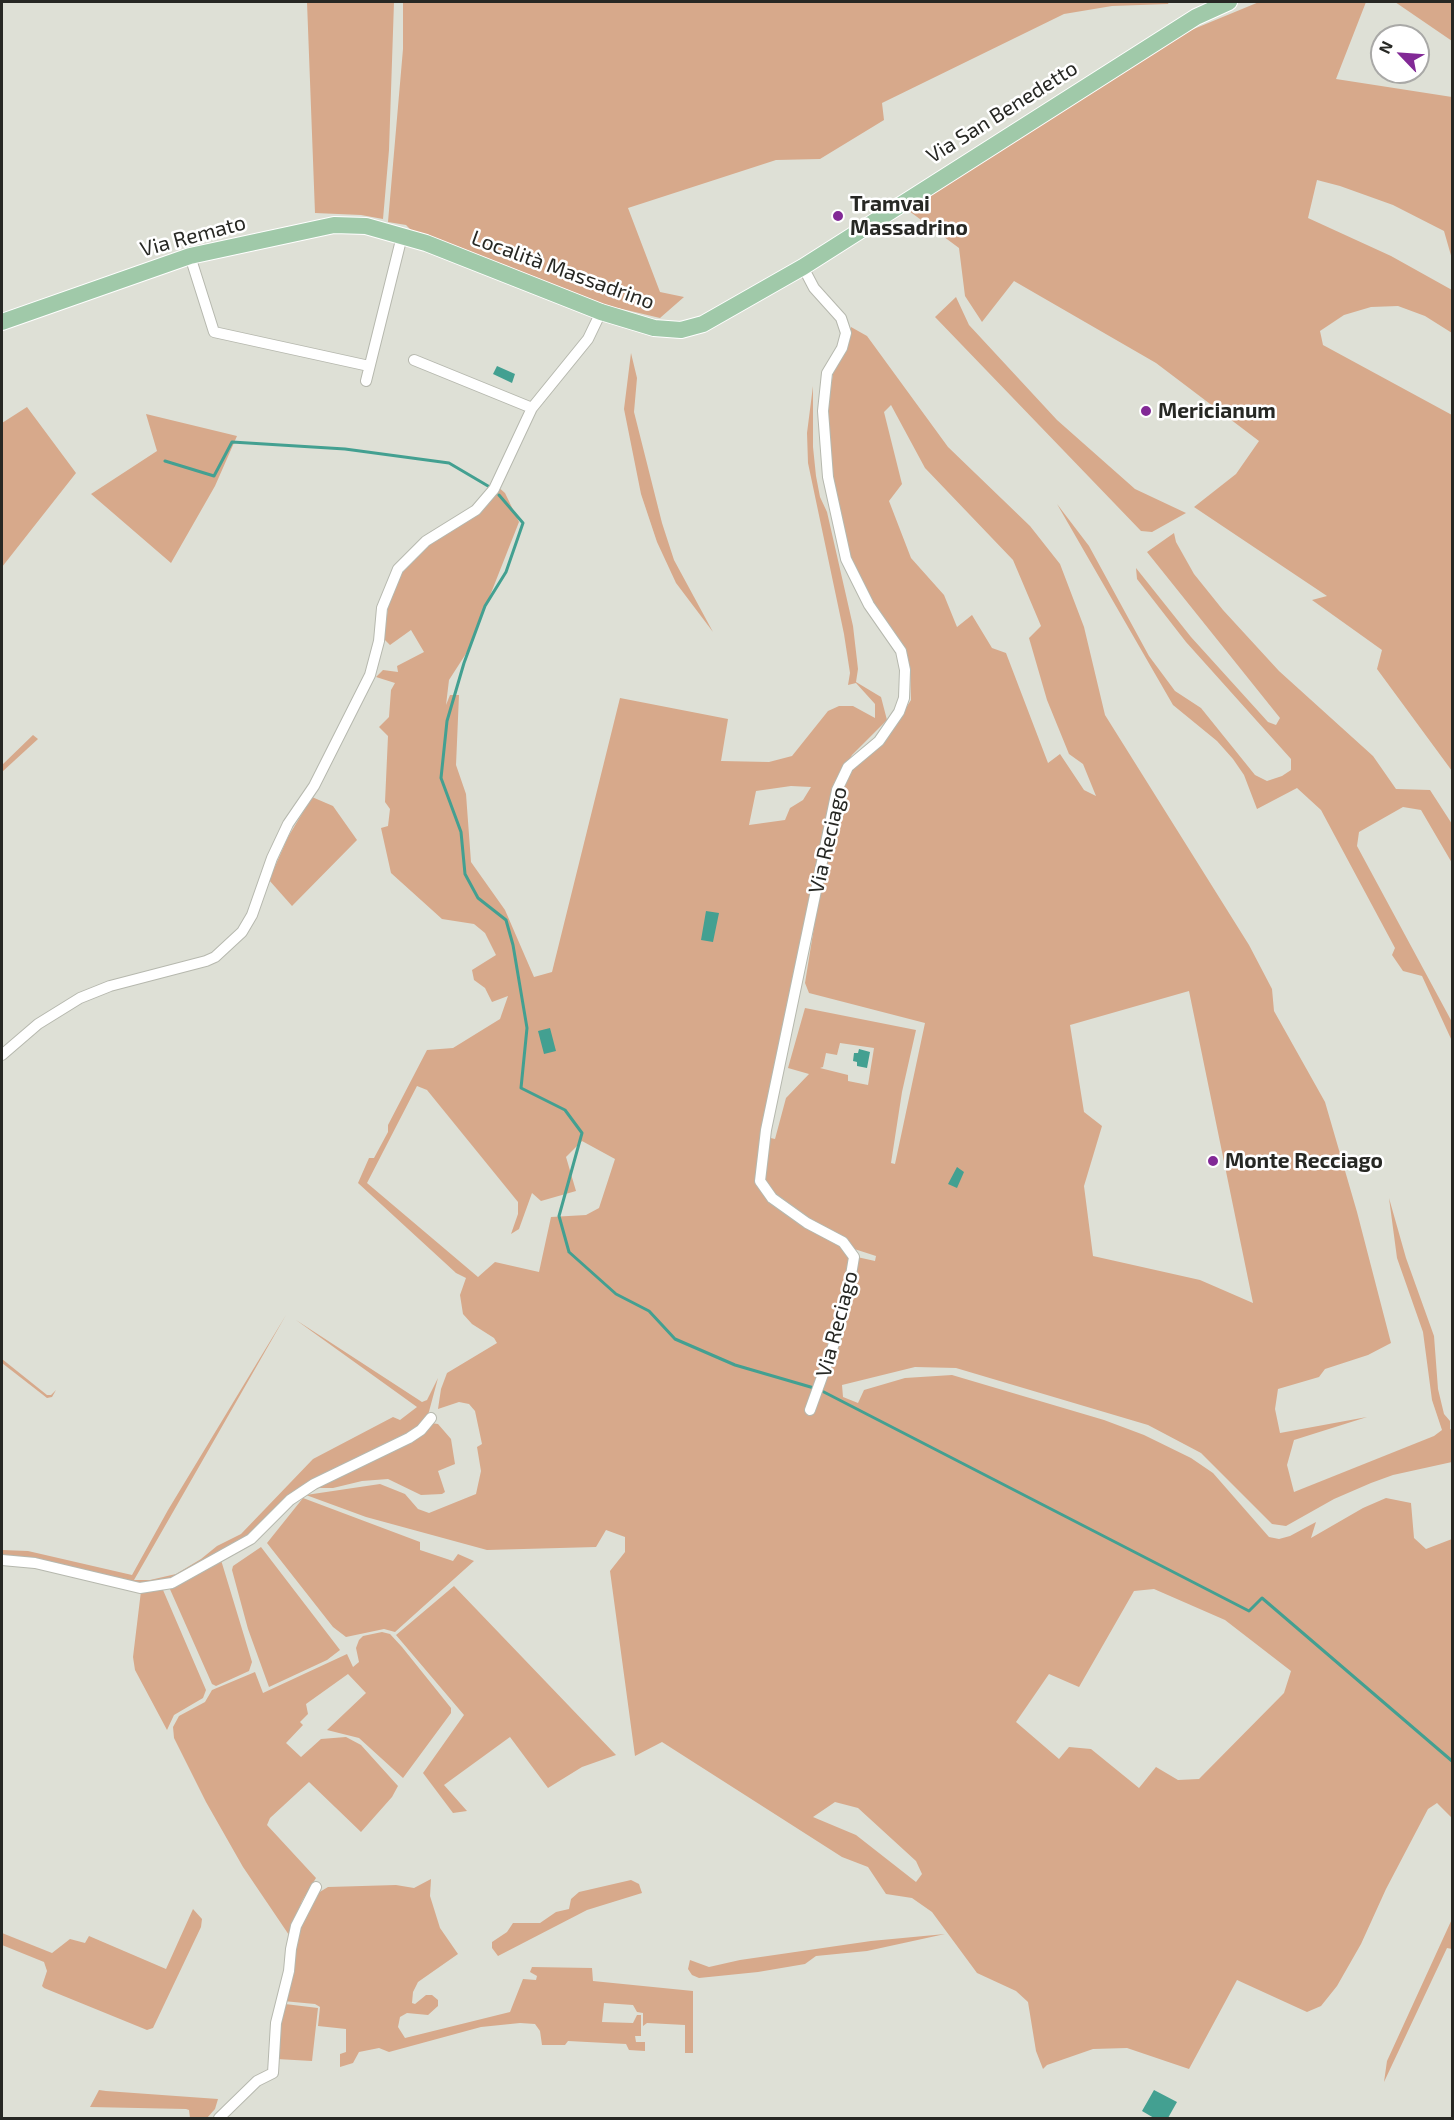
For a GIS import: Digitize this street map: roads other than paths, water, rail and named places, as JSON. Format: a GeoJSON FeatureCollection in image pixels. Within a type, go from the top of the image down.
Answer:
{"type":"FeatureCollection","features":[{"type":"Feature","properties":{"kind":"main road","name":"Via San Benedetto"},"geometry":{"type":"LineString","coordinates":[[804,269],[1186,23],[1229,2]]}},
{"type":"Feature","properties":{"kind":"main road","name":"Via Remato"},"geometry":{"type":"LineString","coordinates":[[2,322],[190,256],[334,225],[366,226],[402,236]]}},
{"type":"Feature","properties":{"kind":"main road","name":"Località Massadrino"},"geometry":{"type":"LineString","coordinates":[[402,236],[601,312],[654,328],[681,330],[703,324],[804,269]]}},
{"type":"Feature","properties":{"kind":"street"},"geometry":{"type":"LineString","coordinates":[[366,381],[402,236]]}},
{"type":"Feature","properties":{"kind":"street"},"geometry":{"type":"LineString","coordinates":[[190,256],[214,332],[369,366]]}},
{"type":"Feature","properties":{"kind":"street","name":"Via Reciago"},"geometry":{"type":"LineString","coordinates":[[804,269],[814,288],[841,318],[846,333],[842,348],[827,373],[822,411],[828,477],[846,559],[869,605],[901,651],[905,670],[904,698],[899,712],[879,741],[848,767],[837,790],[766,1130],[760,1181],[772,1198],[807,1223],[843,1242],[854,1257],[849,1287],[819,1389],[810,1410]]}},
{"type":"Feature","properties":{"kind":"street"},"geometry":{"type":"LineString","coordinates":[[2,1055],[38,1024],[80,998],[110,986],[206,961],[222,952],[242,932],[252,915],[272,858],[288,824],[314,786],[370,675],[379,641],[382,608],[398,569],[426,541],[461,521],[494,489],[532,408],[588,339],[601,312]]}},
{"type":"Feature","properties":{"kind":"street"},"geometry":{"type":"LineString","coordinates":[[414,360],[532,408]]}},
{"type":"Feature","properties":{"kind":"street"},"geometry":{"type":"LineString","coordinates":[[2,1560],[35,1563],[140,1588],[172,1583],[251,1539],[290,1500],[314,1484],[409,1438],[421,1430],[431,1418]]}},
{"type":"Feature","properties":{"kind":"street"},"geometry":{"type":"LineString","coordinates":[[219,2118],[257,2081],[273,2073],[276,2023],[289,1971],[296,1926],[316,1887]]}},
{"type":"Feature","properties":{"kind":"water"},"geometry":{"type":"Polygon","coordinates":[[[497,366],[515,374],[512,383],[493,374],[497,366]]]}},
{"type":"Feature","properties":{"kind":"water"},"geometry":{"type":"Polygon","coordinates":[[[706,911],[719,913],[713,942],[701,940],[706,911]]]}},
{"type":"Feature","properties":{"kind":"water"},"geometry":{"type":"Polygon","coordinates":[[[550,1028],[556,1051],[544,1054],[538,1031],[550,1028]]]}},
{"type":"Feature","properties":{"kind":"water"},"geometry":{"type":"Polygon","coordinates":[[[859,1049],[870,1052],[867,1068],[857,1066],[857,1062],[853,1061],[854,1053],[858,1053],[859,1049]]]}},
{"type":"Feature","properties":{"kind":"water"},"geometry":{"type":"Polygon","coordinates":[[[957,1167],[964,1172],[957,1188],[948,1184],[957,1167]]]}},
{"type":"Feature","properties":{"kind":"water"},"geometry":{"type":"Polygon","coordinates":[[[1154,2090],[1177,2102],[1168,2118],[1154,2118],[1142,2111],[1154,2090]]]}},
{"type":"Feature","properties":{"kind":"waterway"},"geometry":{"type":"LineString","coordinates":[[165,461],[214,476],[232,442],[345,449],[449,463],[488,486]]}},
{"type":"Feature","properties":{"kind":"waterway"},"geometry":{"type":"LineString","coordinates":[[499,495],[523,523],[506,572],[485,606],[464,663],[447,721],[441,778],[461,832],[465,874],[478,898],[506,920],[513,945],[527,1028],[521,1088],[565,1110],[582,1133],[559,1216],[569,1252],[616,1294],[649,1311],[675,1339],[735,1365],[814,1388]]}},
{"type":"Feature","properties":{"kind":"waterway"},"geometry":{"type":"LineString","coordinates":[[820,1390],[1249,1611],[1262,1598],[1452,1761]]}},
{"type":"Feature","properties":{"kind":"place","name":"Tramvai Massadrino"},"geometry":{"type":"Point","coordinates":[838,216]}},
{"type":"Feature","properties":{"kind":"place","name":"Mericianum"},"geometry":{"type":"Point","coordinates":[1146,411]}},
{"type":"Feature","properties":{"kind":"place","name":"Monte Recciago"},"geometry":{"type":"Point","coordinates":[1213,1161]}}]}
